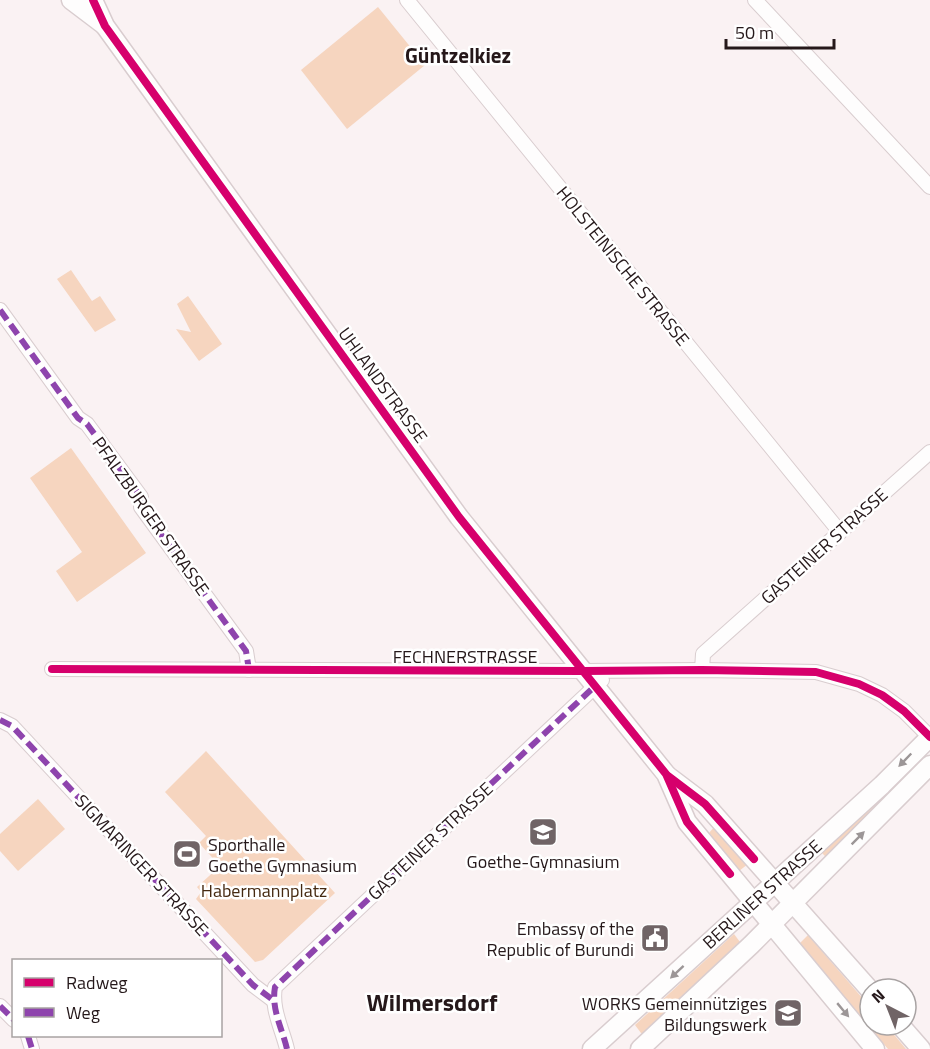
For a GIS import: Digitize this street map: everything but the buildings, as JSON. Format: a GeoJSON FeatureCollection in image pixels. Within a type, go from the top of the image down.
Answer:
{"type":"FeatureCollection","features":[{"type":"Feature","properties":{"kind":"street","name":"UHLANDSTRASSE"},"geometry":{"type":"LineString","coordinates":[[71,0],[105,26]]}},
{"type":"Feature","properties":{"kind":"street","name":"UHLANDSTRASSE"},"geometry":{"type":"LineString","coordinates":[[93,0],[105,26],[459,517],[666,774],[705,804],[858,977]]}},
{"type":"Feature","properties":{"kind":"street","name":"HOLSTEINISCHE STRASSE"},"geometry":{"type":"LineString","coordinates":[[407,0],[840,532]]}},
{"type":"Feature","properties":{"kind":"street"},"geometry":{"type":"LineString","coordinates":[[755,0],[930,187]]}},
{"type":"Feature","properties":{"kind":"street","name":"PFALZBURGER STRASSE"},"geometry":{"type":"LineString","coordinates":[[0,310],[78,418],[87,424],[141,497],[141,507],[246,651],[249,670]]}},
{"type":"Feature","properties":{"kind":"street","name":"GASTEINER STRASSE"},"geometry":{"type":"LineString","coordinates":[[702,670],[703,654],[930,452]]}},
{"type":"Feature","properties":{"kind":"street","name":"FECHNERSTRASSE"},"geometry":{"type":"LineString","coordinates":[[52,669],[816,672],[859,684],[882,695],[904,711],[930,736]]}},
{"type":"Feature","properties":{"kind":"street"},"geometry":{"type":"LineString","coordinates":[[596,686],[613,671]]}},
{"type":"Feature","properties":{"kind":"street","name":"GASTEINER STRASSE"},"geometry":{"type":"LineString","coordinates":[[273,1000],[275,987],[596,686]]}},
{"type":"Feature","properties":{"kind":"street","name":"SIGMARINGER STRASSE"},"geometry":{"type":"LineString","coordinates":[[0,720],[12,726],[253,985],[273,1000]]}},
{"type":"Feature","properties":{"kind":"street","name":"BERLINER STRASSE"},"geometry":{"type":"LineString","coordinates":[[592,1049],[882,785],[930,736]]}},
{"type":"Feature","properties":{"kind":"street","name":"BERLINER STRASSE"},"geometry":{"type":"LineString","coordinates":[[640,1049],[772,924],[930,765]]}},
{"type":"Feature","properties":{"kind":"street","name":"UHLANDSTRASSE"},"geometry":{"type":"LineString","coordinates":[[666,774],[687,822],[875,1049]]}},
{"type":"Feature","properties":{"kind":"street"},"geometry":{"type":"LineString","coordinates":[[273,1000],[287,1049]]}},
{"type":"Feature","properties":{"kind":"street"},"geometry":{"type":"LineString","coordinates":[[0,1006],[12,1018]]}},
{"type":"Feature","properties":{"kind":"street"},"geometry":{"type":"LineString","coordinates":[[910,1037],[921,1049]]}},
{"type":"Feature","properties":{"kind":"green space"},"geometry":{"type":"Polygon","coordinates":[[[378,7],[425,65],[347,129],[301,70],[378,7]]]}},
{"type":"Feature","properties":{"kind":"green space"},"geometry":{"type":"Polygon","coordinates":[[[71,270],[92,301],[100,296],[116,320],[95,332],[57,279],[71,270]]]}},
{"type":"Feature","properties":{"kind":"green space"},"geometry":{"type":"Polygon","coordinates":[[[188,296],[222,344],[199,361],[176,329],[191,332],[177,304],[188,296]]]}},
{"type":"Feature","properties":{"kind":"green space"},"geometry":{"type":"Polygon","coordinates":[[[71,448],[146,553],[77,602],[56,571],[82,552],[30,478],[71,448]]]}},
{"type":"Feature","properties":{"kind":"green space","name":"Habermannplatz"},"geometry":{"type":"Polygon","coordinates":[[[206,751],[335,893],[263,960],[255,962],[196,899],[201,892],[197,887],[220,866],[199,843],[206,836],[165,792],[206,751]]]}},
{"type":"Feature","properties":{"kind":"green space"},"geometry":{"type":"Polygon","coordinates":[[[908,767],[912,771],[827,858],[822,853],[877,802],[908,767]]]}},
{"type":"Feature","properties":{"kind":"green space"},"geometry":{"type":"Polygon","coordinates":[[[38,799],[65,829],[18,871],[0,851],[0,834],[38,799]]]}},
{"type":"Feature","properties":{"kind":"green space"},"geometry":{"type":"Polygon","coordinates":[[[715,826],[748,864],[739,871],[709,833],[715,826]]]}},
{"type":"Feature","properties":{"kind":"green space"},"geometry":{"type":"Polygon","coordinates":[[[734,934],[740,942],[644,1033],[641,1033],[635,1025],[734,934]]]}},
{"type":"Feature","properties":{"kind":"green space"},"geometry":{"type":"Polygon","coordinates":[[[808,935],[858,993],[858,1014],[799,944],[808,935]]]}},
{"type":"Feature","properties":{"kind":"green space"},"geometry":{"type":"Polygon","coordinates":[[[878,1037],[896,1037],[906,1049],[888,1049],[878,1037]]]}},
{"type":"Feature","properties":{"kind":"marked path"},"geometry":{"type":"LineString","coordinates":[[0,310],[78,418],[87,424],[141,497],[141,507],[246,651],[249,670]]}},
{"type":"Feature","properties":{"kind":"marked path"},"geometry":{"type":"LineString","coordinates":[[287,1049],[274,1003],[275,987],[595,686]]}},
{"type":"Feature","properties":{"kind":"marked path"},"geometry":{"type":"LineString","coordinates":[[0,720],[12,726],[253,985],[273,1000]]}},
{"type":"Feature","properties":{"kind":"marked path"},"geometry":{"type":"LineString","coordinates":[[0,1006],[12,1018]]}},
{"type":"Feature","properties":{"kind":"marked path"},"geometry":{"type":"LineString","coordinates":[[28,1037],[32,1049]]}},
{"type":"Feature","properties":{"kind":"cycle path"},"geometry":{"type":"LineString","coordinates":[[93,0],[105,26],[459,517],[666,774],[687,822],[730,874]]}},
{"type":"Feature","properties":{"kind":"cycle path"},"geometry":{"type":"LineString","coordinates":[[52,669],[816,672],[859,684],[882,695],[904,711],[930,737]]}},
{"type":"Feature","properties":{"kind":"cycle path"},"geometry":{"type":"LineString","coordinates":[[668,776],[705,804],[754,859]]}},
{"type":"Feature","properties":{"kind":"place","name":"Goethe-Gymnasium"},"geometry":{"type":"Point","coordinates":[543,832]}},
{"type":"Feature","properties":{"kind":"place","name":"Sporthalle Goethe Gymnasium"},"geometry":{"type":"Point","coordinates":[187,854]}},
{"type":"Feature","properties":{"kind":"place","name":"Embassy of the Republic of Burundi"},"geometry":{"type":"Point","coordinates":[655,938]}},
{"type":"Feature","properties":{"kind":"place","name":"WORKS Gemeinnütziges Bildungswerk"},"geometry":{"type":"Point","coordinates":[788,1013]}},
{"type":"Feature","properties":{"kind":"district","name":"Güntzelkiez"},"geometry":{"type":"Point","coordinates":[458,55]}},
{"type":"Feature","properties":{"kind":"district","name":"Wilmersdorf"},"geometry":{"type":"Point","coordinates":[432,1002]}}]}
